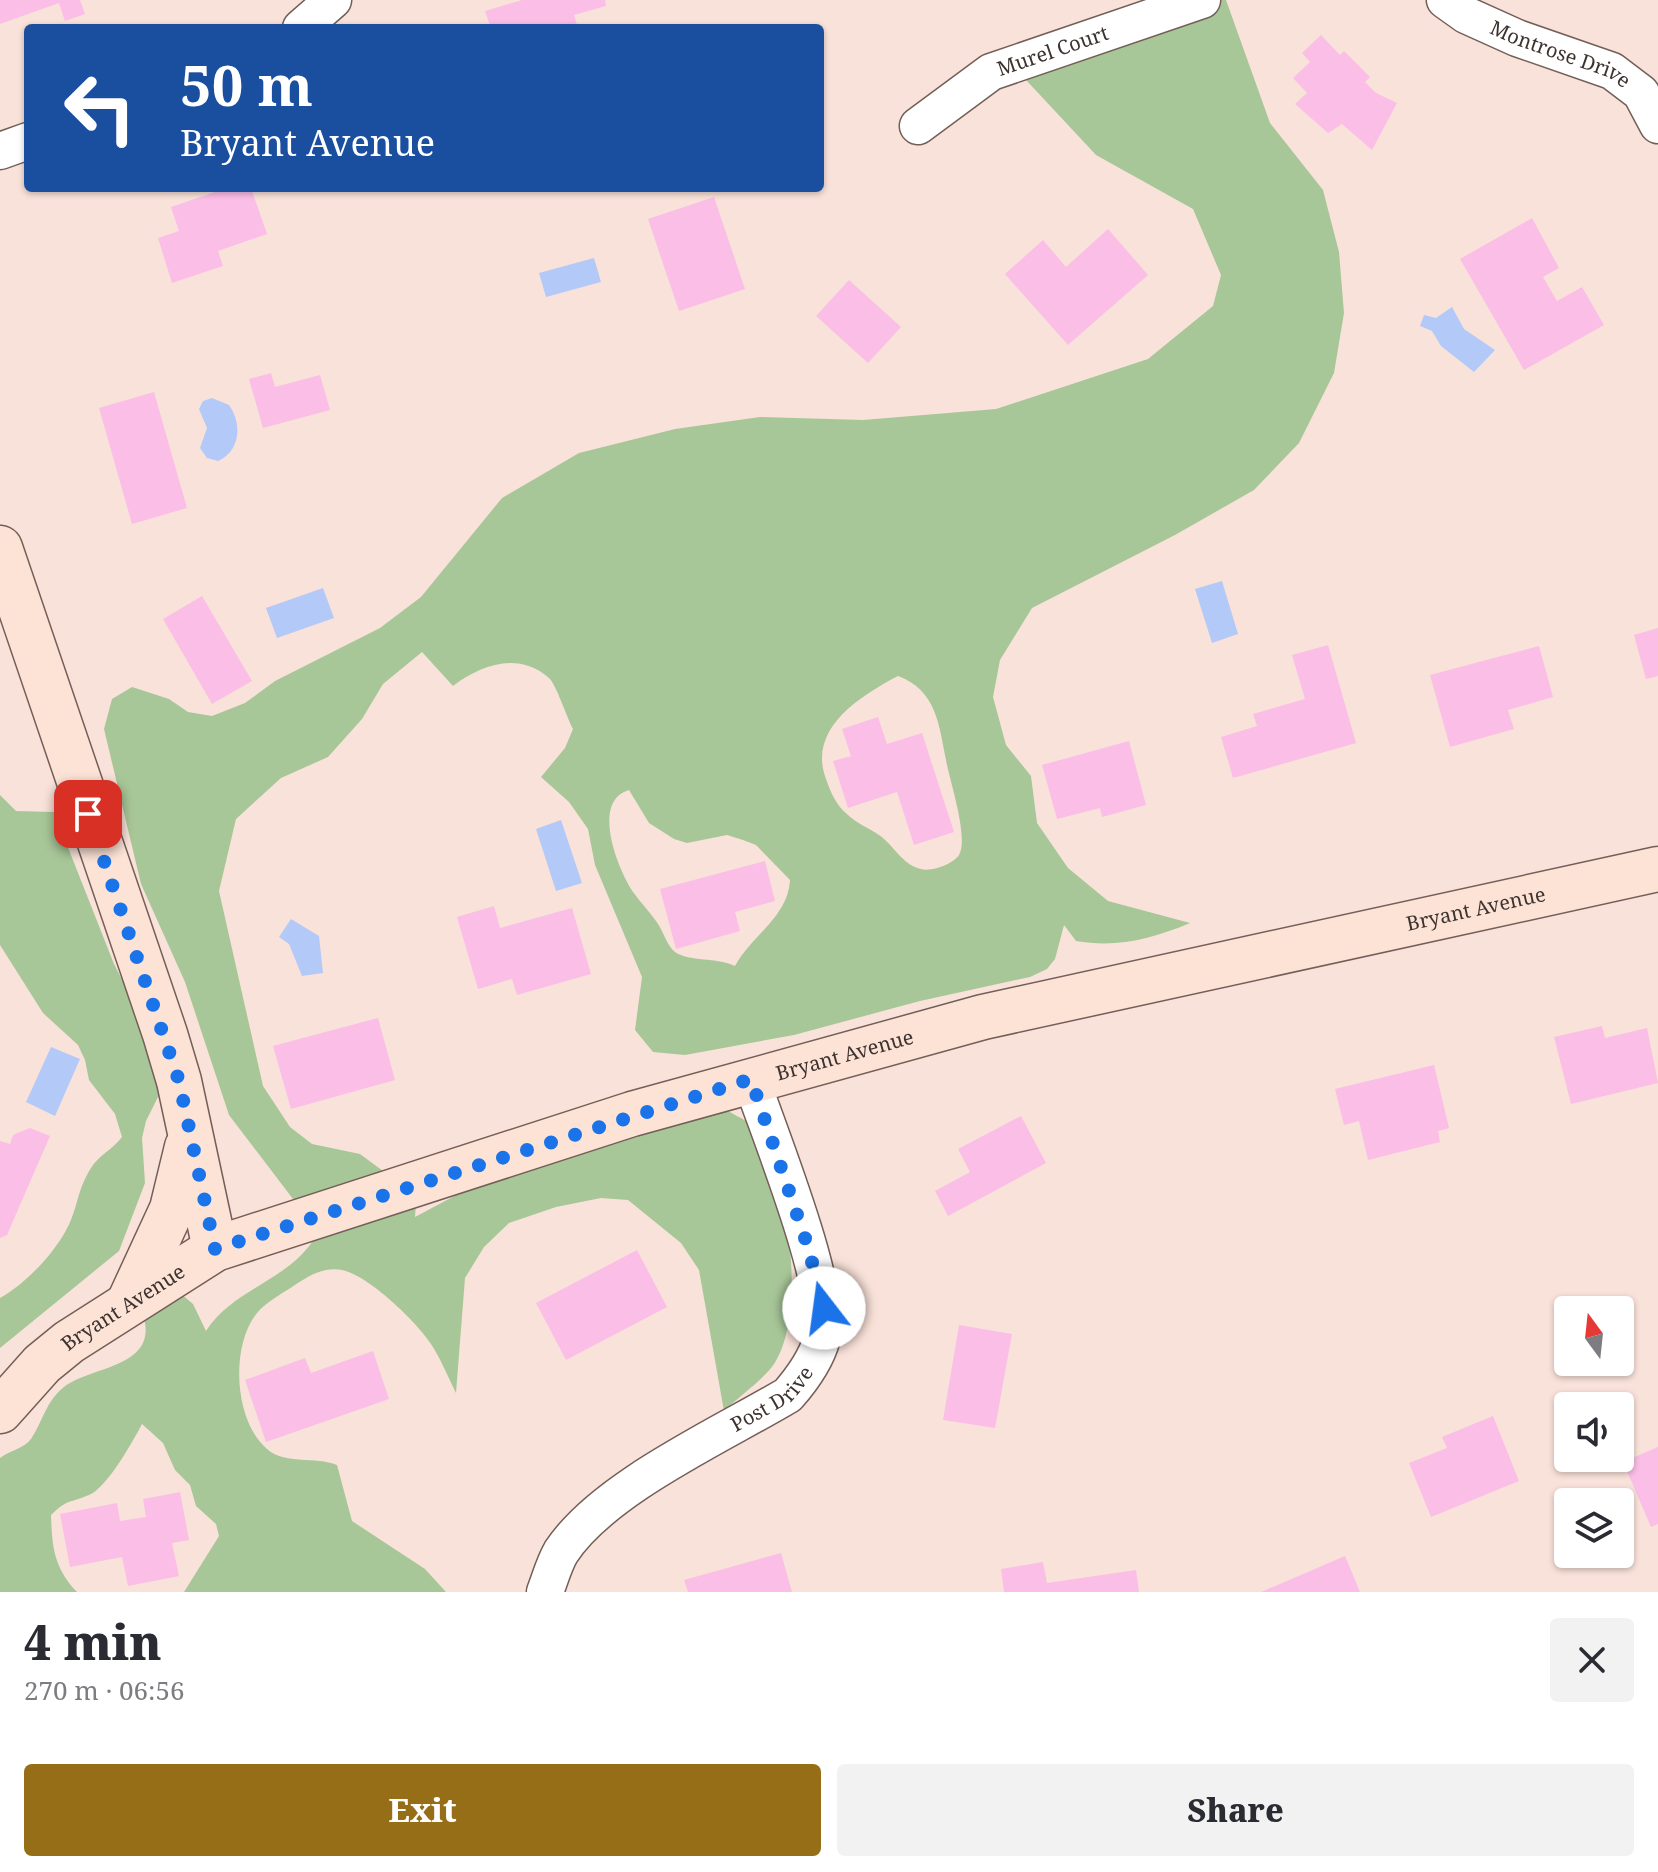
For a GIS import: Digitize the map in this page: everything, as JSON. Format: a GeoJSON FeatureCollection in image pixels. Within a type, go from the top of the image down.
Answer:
{"type":"FeatureCollection","features":[{"type":"Feature","properties":{"kind":"main road"},"geometry":{"type":"LineString","coordinates":[[0,548],[165,1034],[190,1129],[215,1249]]}},
{"type":"Feature","properties":{"kind":"main road","name":"Bryant Avenue"},"geometry":{"type":"LineString","coordinates":[[0,1411],[42,1364],[69,1342],[130,1300],[215,1249],[751,1079],[983,1017],[1658,869]]}},
{"type":"Feature","properties":{"kind":"main road"},"geometry":{"type":"LineString","coordinates":[[130,1300],[175,1200],[190,1129]]}},
{"type":"Feature","properties":{"kind":"street"},"geometry":{"type":"LineString","coordinates":[[306,24],[333,0]]}},
{"type":"Feature","properties":{"kind":"street","name":"Murel Court"},"geometry":{"type":"LineString","coordinates":[[918,126],[991,72],[1202,0]]}},
{"type":"Feature","properties":{"kind":"street","name":"Montrose Drive"},"geometry":{"type":"LineString","coordinates":[[1445,0],[1466,15],[1517,38],[1612,71],[1641,93],[1658,125]]}},
{"type":"Feature","properties":{"kind":"street"},"geometry":{"type":"LineString","coordinates":[[0,151],[24,142]]}},
{"type":"Feature","properties":{"kind":"street","name":"Post Drive"},"geometry":{"type":"LineString","coordinates":[[545,1592],[559,1555],[577,1532],[620,1494],[788,1395],[806,1374],[822,1338],[824,1308],[812,1262],[751,1079]]}},
{"type":"Feature","properties":{"kind":"green space"},"geometry":{"type":"Polygon","coordinates":[[[1202,0],[1226,0],[1270,123],[1323,190],[1339,252],[1344,313],[1334,373],[1299,443],[1254,490],[1175,535],[1032,608],[1000,660],[993,697],[1006,745],[1031,776],[1037,823],[1068,868],[1108,901],[1190,923],[1148,938],[1120,943],[1076,941],[1064,925],[1055,959],[1047,969],[1030,977],[920,1001],[794,1035],[685,1055],[653,1052],[635,1030],[642,977],[595,865],[588,829],[569,802],[541,777],[565,748],[573,729],[552,681],[537,670],[512,663],[475,672],[453,686],[422,652],[383,684],[362,719],[328,757],[281,778],[236,819],[219,891],[263,1086],[290,1127],[312,1144],[360,1154],[383,1171],[360,1188],[416,1203],[415,1217],[507,1168],[725,1109],[751,1125],[764,1147],[784,1208],[790,1243],[790,1312],[784,1341],[774,1364],[724,1411],[699,1270],[681,1243],[628,1200],[601,1198],[556,1207],[509,1223],[484,1247],[465,1278],[456,1393],[431,1344],[391,1301],[353,1274],[335,1269],[322,1271],[269,1302],[248,1327],[240,1363],[240,1383],[248,1421],[256,1436],[274,1454],[337,1465],[352,1521],[425,1569],[446,1592],[184,1592],[219,1536],[216,1524],[196,1506],[190,1485],[175,1470],[163,1443],[142,1424],[119,1463],[96,1491],[65,1504],[51,1515],[52,1537],[59,1566],[77,1592],[0,1592],[0,1458],[28,1442],[49,1405],[64,1387],[119,1363],[141,1347],[145,1334],[144,1318],[180,1293],[193,1304],[206,1331],[231,1304],[293,1263],[317,1234],[307,1207],[293,1199],[229,1115],[185,982],[141,884],[104,729],[112,699],[132,687],[169,699],[188,712],[212,716],[245,703],[275,681],[380,628],[421,597],[502,498],[579,453],[675,429],[760,417],[863,420],[996,409],[1148,359],[1213,306],[1221,275],[1193,209],[1096,155],[1012,65],[1202,0]],[[898,676],[868,694],[841,716],[830,730],[822,761],[830,789],[844,811],[884,839],[914,867],[931,869],[947,864],[959,855],[962,836],[960,823],[934,710],[921,690],[898,676]],[[629,790],[618,797],[611,807],[609,821],[620,867],[633,892],[675,952],[735,966],[783,905],[790,880],[756,845],[743,840],[727,835],[687,843],[674,839],[649,823],[629,790]]]}},
{"type":"Feature","properties":{"kind":"green space"},"geometry":{"type":"Polygon","coordinates":[[[0,795],[16,811],[54,812],[114,964],[137,1009],[161,1091],[146,1121],[142,1138],[145,1183],[119,1251],[0,1348],[0,1298],[21,1284],[50,1253],[66,1231],[91,1168],[122,1137],[115,1114],[89,1080],[78,1045],[43,1013],[0,945],[0,795]]]}},
{"type":"Feature","properties":{"kind":"water"},"geometry":{"type":"Polygon","coordinates":[[[594,258],[601,282],[546,297],[539,273],[594,258]]]}},
{"type":"Feature","properties":{"kind":"water"},"geometry":{"type":"Polygon","coordinates":[[[1452,307],[1464,329],[1495,350],[1474,372],[1441,346],[1432,331],[1420,326],[1424,315],[1436,318],[1452,307]]]}},
{"type":"Feature","properties":{"kind":"water"},"geometry":{"type":"Polygon","coordinates":[[[212,398],[229,405],[237,428],[231,451],[218,461],[207,458],[200,448],[207,428],[199,409],[203,401],[212,398]]]}},
{"type":"Feature","properties":{"kind":"water"},"geometry":{"type":"Polygon","coordinates":[[[1222,581],[1238,634],[1212,643],[1195,589],[1222,581]]]}},
{"type":"Feature","properties":{"kind":"water"},"geometry":{"type":"Polygon","coordinates":[[[323,588],[334,618],[277,638],[266,608],[323,588]]]}},
{"type":"Feature","properties":{"kind":"water"},"geometry":{"type":"Polygon","coordinates":[[[561,820],[582,883],[556,891],[536,829],[561,820]]]}},
{"type":"Feature","properties":{"kind":"water"},"geometry":{"type":"Polygon","coordinates":[[[291,919],[319,936],[323,973],[302,976],[289,944],[279,937],[291,919]]]}},
{"type":"Feature","properties":{"kind":"water"},"geometry":{"type":"Polygon","coordinates":[[[51,1047],[80,1059],[55,1116],[26,1102],[51,1047]]]}},
{"type":"Feature","properties":{"kind":"building"},"geometry":{"type":"Polygon","coordinates":[[[0,0],[80,0],[85,14],[65,21],[59,3],[0,24],[0,0]]]}},
{"type":"Feature","properties":{"kind":"building"},"geometry":{"type":"Polygon","coordinates":[[[522,0],[605,0],[606,6],[574,15],[577,24],[490,24],[485,11],[522,0]]]}},
{"type":"Feature","properties":{"kind":"building"},"geometry":{"type":"Polygon","coordinates":[[[1321,35],[1340,55],[1344,51],[1370,77],[1365,82],[1376,93],[1397,103],[1372,150],[1342,124],[1328,133],[1295,104],[1307,93],[1293,78],[1310,62],[1302,53],[1321,35]]]}},
{"type":"Feature","properties":{"kind":"building"},"geometry":{"type":"Polygon","coordinates":[[[215,192],[252,192],[267,234],[218,251],[223,266],[172,283],[158,238],[179,231],[171,207],[215,192]]]}},
{"type":"Feature","properties":{"kind":"building"},"geometry":{"type":"Polygon","coordinates":[[[714,197],[745,289],[679,311],[648,219],[714,197]]]}},
{"type":"Feature","properties":{"kind":"building"},"geometry":{"type":"Polygon","coordinates":[[[1532,218],[1559,268],[1543,277],[1557,301],[1582,287],[1604,325],[1524,370],[1460,259],[1532,218]]]}},
{"type":"Feature","properties":{"kind":"building"},"geometry":{"type":"Polygon","coordinates":[[[1108,229],[1148,275],[1068,345],[1005,274],[1043,240],[1066,267],[1108,229]]]}},
{"type":"Feature","properties":{"kind":"building"},"geometry":{"type":"Polygon","coordinates":[[[849,280],[901,327],[868,363],[816,316],[849,280]]]}},
{"type":"Feature","properties":{"kind":"building"},"geometry":{"type":"Polygon","coordinates":[[[271,373],[275,387],[320,375],[330,410],[263,428],[249,379],[271,373]]]}},
{"type":"Feature","properties":{"kind":"building"},"geometry":{"type":"Polygon","coordinates":[[[154,392],[187,508],[132,524],[99,408],[154,392]]]}},
{"type":"Feature","properties":{"kind":"building"},"geometry":{"type":"Polygon","coordinates":[[[202,596],[252,681],[212,704],[163,619],[202,596]]]}},
{"type":"Feature","properties":{"kind":"building"},"geometry":{"type":"Polygon","coordinates":[[[1658,628],[1658,676],[1646,679],[1634,635],[1658,628]]]}},
{"type":"Feature","properties":{"kind":"building"},"geometry":{"type":"Polygon","coordinates":[[[1328,645],[1356,743],[1233,778],[1221,737],[1257,726],[1253,714],[1305,699],[1292,655],[1328,645]]]}},
{"type":"Feature","properties":{"kind":"building"},"geometry":{"type":"Polygon","coordinates":[[[1539,646],[1553,697],[1508,710],[1514,729],[1450,747],[1430,675],[1539,646]]]}},
{"type":"Feature","properties":{"kind":"building"},"geometry":{"type":"Polygon","coordinates":[[[878,717],[887,744],[922,733],[954,832],[914,845],[897,792],[848,808],[833,761],[851,756],[842,729],[878,717]]]}},
{"type":"Feature","properties":{"kind":"building"},"geometry":{"type":"Polygon","coordinates":[[[1129,741],[1146,805],[1102,817],[1100,808],[1057,819],[1042,765],[1129,741]]]}},
{"type":"Feature","properties":{"kind":"building"},"geometry":{"type":"Polygon","coordinates":[[[765,861],[775,901],[735,912],[740,931],[676,949],[660,889],[765,861]]]}},
{"type":"Feature","properties":{"kind":"building"},"geometry":{"type":"Polygon","coordinates":[[[494,906],[500,928],[572,908],[591,974],[517,995],[512,979],[478,989],[457,917],[494,906]]]}},
{"type":"Feature","properties":{"kind":"building"},"geometry":{"type":"Polygon","coordinates":[[[378,1018],[395,1080],[291,1109],[273,1046],[378,1018]]]}},
{"type":"Feature","properties":{"kind":"building"},"geometry":{"type":"Polygon","coordinates":[[[1602,1026],[1605,1038],[1647,1028],[1658,1083],[1571,1104],[1554,1037],[1602,1026]]]}},
{"type":"Feature","properties":{"kind":"building"},"geometry":{"type":"Polygon","coordinates":[[[1434,1065],[1449,1128],[1438,1131],[1440,1142],[1368,1160],[1359,1121],[1344,1125],[1335,1089],[1434,1065]]]}},
{"type":"Feature","properties":{"kind":"building"},"geometry":{"type":"Polygon","coordinates":[[[1021,1116],[1046,1163],[948,1216],[935,1191],[970,1172],[958,1149],[1021,1116]]]}},
{"type":"Feature","properties":{"kind":"building"},"geometry":{"type":"Polygon","coordinates":[[[30,1128],[50,1136],[7,1235],[0,1238],[0,1141],[10,1144],[13,1135],[30,1128]]]}},
{"type":"Feature","properties":{"kind":"building"},"geometry":{"type":"Polygon","coordinates":[[[637,1250],[667,1307],[566,1360],[536,1303],[637,1250]]]}},
{"type":"Feature","properties":{"kind":"building"},"geometry":{"type":"Polygon","coordinates":[[[959,1325],[1012,1334],[995,1428],[943,1420],[959,1325]]]}},
{"type":"Feature","properties":{"kind":"building"},"geometry":{"type":"Polygon","coordinates":[[[373,1351],[389,1399],[266,1442],[245,1380],[305,1358],[311,1373],[373,1351]]]}},
{"type":"Feature","properties":{"kind":"building"},"geometry":{"type":"Polygon","coordinates":[[[1493,1416],[1519,1481],[1431,1517],[1409,1463],[1447,1448],[1442,1437],[1493,1416]]]}},
{"type":"Feature","properties":{"kind":"building"},"geometry":{"type":"Polygon","coordinates":[[[1658,1447],[1658,1524],[1651,1527],[1627,1472],[1634,1472],[1634,1457],[1658,1447]]]}},
{"type":"Feature","properties":{"kind":"building"},"geometry":{"type":"Polygon","coordinates":[[[180,1492],[189,1540],[172,1543],[179,1576],[128,1586],[122,1557],[70,1567],[60,1514],[117,1503],[120,1521],[146,1517],[143,1499],[180,1492]]]}},
{"type":"Feature","properties":{"kind":"building"},"geometry":{"type":"Polygon","coordinates":[[[781,1553],[792,1592],[688,1592],[684,1580],[781,1553]]]}},
{"type":"Feature","properties":{"kind":"building"},"geometry":{"type":"Polygon","coordinates":[[[1345,1556],[1360,1592],[1261,1592],[1345,1556]]]}},
{"type":"Feature","properties":{"kind":"building"},"geometry":{"type":"Polygon","coordinates":[[[1043,1562],[1047,1583],[1136,1570],[1139,1592],[1004,1592],[1001,1569],[1043,1562]]]}},
{"type":"Feature","properties":{"kind":"route"},"geometry":{"type":"LineString","coordinates":[[88,814],[179,1081],[215,1249],[632,1114],[751,1079],[808,1247],[824,1308]]}}]}
